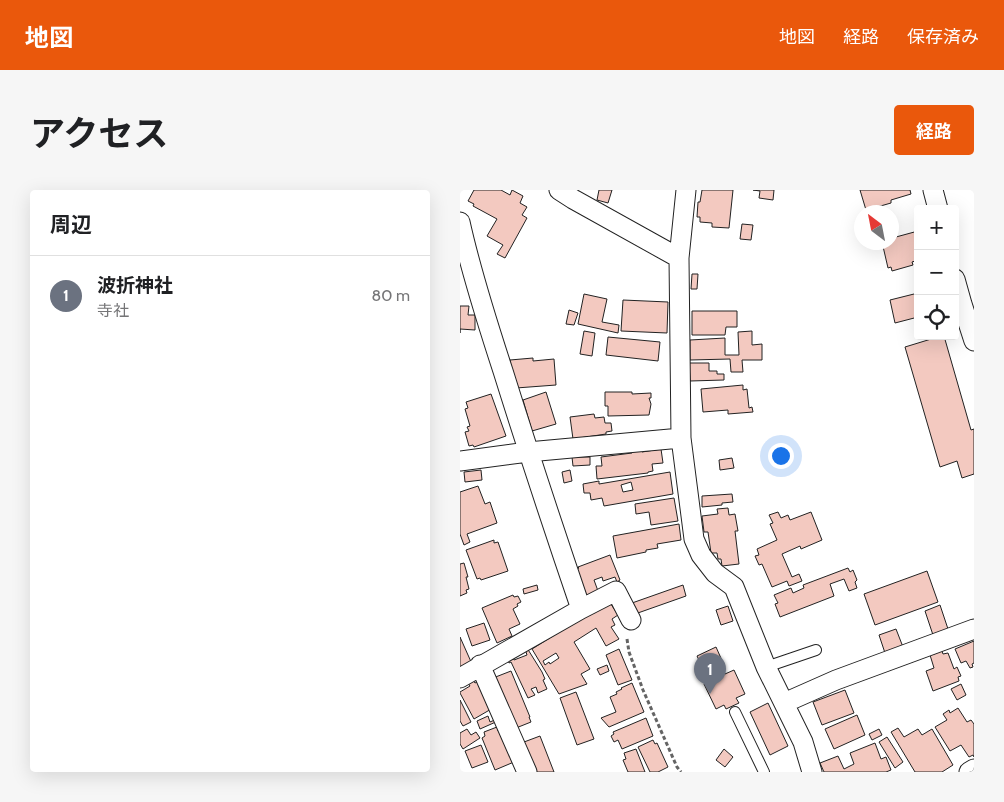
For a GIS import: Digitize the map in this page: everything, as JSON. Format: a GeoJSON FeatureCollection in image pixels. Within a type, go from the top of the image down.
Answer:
{"type":"FeatureCollection","features":[{"type":"Feature","properties":{"kind":"street"},"geometry":{"type":"LineString","coordinates":[[559,190],[679,258]]}},
{"type":"Feature","properties":{"kind":"street"},"geometry":{"type":"LineString","coordinates":[[686,190],[679,258],[681,438],[694,538],[701,555],[715,573],[734,587],[766,667],[803,742],[812,772]]}},
{"type":"Feature","properties":{"kind":"street"},"geometry":{"type":"LineString","coordinates":[[933,190],[937,205]]}},
{"type":"Feature","properties":{"kind":"street"},"geometry":{"type":"LineString","coordinates":[[460,222],[468,256],[528,452],[581,609]]}},
{"type":"Feature","properties":{"kind":"street"},"geometry":{"type":"LineString","coordinates":[[959,293],[974,341]]}},
{"type":"Feature","properties":{"kind":"street"},"geometry":{"type":"LineString","coordinates":[[460,461],[528,452],[681,438]]}},
{"type":"Feature","properties":{"kind":"street"},"geometry":{"type":"LineString","coordinates":[[460,678],[616,591],[632,620]]}},
{"type":"Feature","properties":{"kind":"street"},"geometry":{"type":"LineString","coordinates":[[784,703],[836,680],[974,629]]}},
{"type":"Feature","properties":{"kind":"street"},"geometry":{"type":"LineString","coordinates":[[480,666],[527,772]]}},
{"type":"Feature","properties":{"kind":"street"},"geometry":{"type":"LineString","coordinates":[[969,772],[974,769]]}},
{"type":"Feature","properties":{"kind":"lane"},"geometry":{"type":"LineString","coordinates":[[766,667],[816,650]]}},
{"type":"Feature","properties":{"kind":"lane"},"geometry":{"type":"LineString","coordinates":[[735,712],[764,772]]}},
{"type":"Feature","properties":{"kind":"path"},"geometry":{"type":"LineString","coordinates":[[632,620],[626,631],[629,652],[643,690],[677,767],[681,772]]}},
{"type":"Feature","properties":{"kind":"building"},"geometry":{"type":"Polygon","coordinates":[[[474,190],[501,190],[510,195],[512,190],[523,196],[520,203],[527,207],[522,215],[527,218],[505,258],[497,254],[503,245],[487,236],[497,219],[473,206],[474,204],[468,201],[474,190]]]}},
{"type":"Feature","properties":{"kind":"building"},"geometry":{"type":"Polygon","coordinates":[[[599,190],[612,190],[608,203],[597,200],[599,190]]]}},
{"type":"Feature","properties":{"kind":"building"},"geometry":{"type":"Polygon","coordinates":[[[702,190],[733,190],[729,228],[712,227],[712,223],[700,222],[700,217],[697,217],[698,202],[700,202],[702,190]]]}},
{"type":"Feature","properties":{"kind":"building"},"geometry":{"type":"Polygon","coordinates":[[[753,190],[774,190],[773,200],[759,198],[760,191],[753,190]]]}},
{"type":"Feature","properties":{"kind":"building"},"geometry":{"type":"Polygon","coordinates":[[[860,190],[910,190],[911,194],[891,200],[891,203],[864,205],[860,190]]]}},
{"type":"Feature","properties":{"kind":"building"},"geometry":{"type":"Polygon","coordinates":[[[742,224],[753,225],[751,240],[740,239],[742,224]]]}},
{"type":"Feature","properties":{"kind":"building"},"geometry":{"type":"Polygon","coordinates":[[[914,232],[914,261],[912,262],[913,265],[892,271],[891,267],[888,268],[884,250],[899,250],[899,236],[914,232]]]}},
{"type":"Feature","properties":{"kind":"building"},"geometry":{"type":"Polygon","coordinates":[[[692,274],[698,274],[697,289],[691,289],[692,274]]]}},
{"type":"Feature","properties":{"kind":"building"},"geometry":{"type":"Polygon","coordinates":[[[584,294],[607,299],[602,322],[619,325],[618,333],[578,324],[584,294]]]}},
{"type":"Feature","properties":{"kind":"building"},"geometry":{"type":"Polygon","coordinates":[[[914,294],[914,318],[895,323],[890,300],[914,294]]]}},
{"type":"Feature","properties":{"kind":"building"},"geometry":{"type":"Polygon","coordinates":[[[623,300],[668,302],[667,333],[621,331],[623,300]]]}},
{"type":"Feature","properties":{"kind":"building"},"geometry":{"type":"Polygon","coordinates":[[[460,306],[469,306],[468,315],[475,315],[475,330],[460,329],[460,306]]]}},
{"type":"Feature","properties":{"kind":"building"},"geometry":{"type":"Polygon","coordinates":[[[569,310],[578,313],[574,325],[566,324],[569,310]]]}},
{"type":"Feature","properties":{"kind":"building"},"geometry":{"type":"Polygon","coordinates":[[[692,311],[737,311],[737,327],[726,327],[725,335],[692,335],[692,311]]]}},
{"type":"Feature","properties":{"kind":"building"},"geometry":{"type":"Polygon","coordinates":[[[584,331],[595,333],[592,356],[580,354],[584,331]]]}},
{"type":"Feature","properties":{"kind":"building"},"geometry":{"type":"Polygon","coordinates":[[[752,331],[752,345],[762,344],[762,360],[742,360],[743,372],[731,372],[730,359],[690,360],[690,340],[725,338],[725,355],[739,355],[738,332],[752,331]]]}},
{"type":"Feature","properties":{"kind":"building"},"geometry":{"type":"Polygon","coordinates":[[[608,337],[660,342],[658,361],[606,355],[608,337]]]}},
{"type":"Feature","properties":{"kind":"building"},"geometry":{"type":"Polygon","coordinates":[[[928,340],[945,340],[971,430],[974,429],[974,474],[962,478],[957,461],[940,467],[905,347],[928,340]]]}},
{"type":"Feature","properties":{"kind":"building"},"geometry":{"type":"Polygon","coordinates":[[[533,358],[533,361],[554,359],[556,385],[516,388],[515,377],[511,377],[510,360],[533,358]]]}},
{"type":"Feature","properties":{"kind":"building"},"geometry":{"type":"Polygon","coordinates":[[[689,363],[709,363],[709,371],[717,371],[717,374],[724,374],[724,380],[690,381],[689,363]]]}},
{"type":"Feature","properties":{"kind":"building"},"geometry":{"type":"Polygon","coordinates":[[[743,385],[743,390],[747,389],[749,408],[752,407],[753,412],[728,414],[728,410],[703,412],[701,389],[743,385]]]}},
{"type":"Feature","properties":{"kind":"building"},"geometry":{"type":"Polygon","coordinates":[[[546,392],[556,424],[532,431],[523,400],[546,392]]]}},
{"type":"Feature","properties":{"kind":"building"},"geometry":{"type":"Polygon","coordinates":[[[605,392],[651,393],[651,398],[649,398],[651,404],[649,415],[608,416],[608,406],[605,406],[605,392]]]}},
{"type":"Feature","properties":{"kind":"building"},"geometry":{"type":"Polygon","coordinates":[[[491,394],[506,436],[474,447],[473,445],[469,446],[465,432],[469,431],[467,427],[470,426],[465,409],[468,408],[466,402],[491,394]]]}},
{"type":"Feature","properties":{"kind":"building"},"geometry":{"type":"Polygon","coordinates":[[[594,414],[595,418],[604,417],[605,423],[611,423],[612,431],[606,432],[606,434],[573,439],[570,417],[594,414]]]}},
{"type":"Feature","properties":{"kind":"building"},"geometry":{"type":"Polygon","coordinates":[[[642,449],[642,452],[661,449],[663,463],[652,464],[653,471],[648,473],[597,479],[596,466],[602,466],[601,457],[632,453],[632,451],[642,449]]]}},
{"type":"Feature","properties":{"kind":"building"},"geometry":{"type":"Polygon","coordinates":[[[572,457],[590,457],[590,465],[573,466],[572,457]]]}},
{"type":"Feature","properties":{"kind":"building"},"geometry":{"type":"Polygon","coordinates":[[[732,458],[734,468],[720,470],[719,460],[732,458]]]}},
{"type":"Feature","properties":{"kind":"building"},"geometry":{"type":"Polygon","coordinates":[[[481,470],[482,480],[465,482],[464,472],[481,470]]]}},
{"type":"Feature","properties":{"kind":"building"},"geometry":{"type":"Polygon","coordinates":[[[570,470],[572,481],[564,483],[562,472],[570,470]]]}},
{"type":"Feature","properties":{"kind":"building"},"geometry":{"type":"Polygon","coordinates":[[[670,472],[673,494],[604,506],[602,498],[591,500],[590,493],[584,493],[583,484],[599,481],[599,484],[670,472]],[[631,482],[621,485],[623,492],[633,490],[631,482]]]}},
{"type":"Feature","properties":{"kind":"building"},"geometry":{"type":"Polygon","coordinates":[[[478,486],[485,504],[490,502],[497,523],[467,534],[470,542],[464,545],[460,534],[460,492],[478,486]]]}},
{"type":"Feature","properties":{"kind":"building"},"geometry":{"type":"Polygon","coordinates":[[[732,494],[733,502],[702,507],[702,496],[732,494]]]}},
{"type":"Feature","properties":{"kind":"building"},"geometry":{"type":"Polygon","coordinates":[[[674,498],[678,521],[651,525],[649,512],[636,514],[635,504],[674,498]]]}},
{"type":"Feature","properties":{"kind":"building"},"geometry":{"type":"Polygon","coordinates":[[[728,508],[729,515],[735,514],[738,531],[735,531],[739,564],[722,566],[721,559],[718,559],[717,553],[711,553],[708,532],[704,532],[702,516],[718,514],[717,509],[728,508]]]}},
{"type":"Feature","properties":{"kind":"building"},"geometry":{"type":"Polygon","coordinates":[[[778,512],[781,518],[788,515],[790,520],[811,512],[822,540],[801,549],[800,546],[782,554],[792,577],[799,574],[802,581],[789,586],[787,581],[772,587],[762,564],[759,565],[755,556],[759,555],[757,549],[777,540],[770,524],[773,523],[769,515],[778,512]]]}},
{"type":"Feature","properties":{"kind":"building"},"geometry":{"type":"Polygon","coordinates":[[[679,524],[681,540],[657,544],[658,548],[617,558],[613,536],[679,524]]]}},
{"type":"Feature","properties":{"kind":"building"},"geometry":{"type":"Polygon","coordinates":[[[494,540],[494,543],[498,542],[508,571],[481,580],[480,578],[477,579],[466,550],[494,540]]]}},
{"type":"Feature","properties":{"kind":"building"},"geometry":{"type":"Polygon","coordinates":[[[610,555],[620,580],[617,582],[615,577],[603,581],[602,577],[594,580],[598,591],[585,596],[575,570],[578,567],[610,555]]]}},
{"type":"Feature","properties":{"kind":"building"},"geometry":{"type":"Polygon","coordinates":[[[464,563],[469,589],[466,590],[467,593],[460,596],[460,564],[464,563]]]}},
{"type":"Feature","properties":{"kind":"building"},"geometry":{"type":"Polygon","coordinates":[[[848,568],[850,572],[853,570],[857,580],[855,582],[857,588],[849,591],[844,579],[830,584],[834,596],[780,617],[775,604],[778,603],[774,595],[791,588],[793,593],[804,588],[803,585],[848,568]]]}},
{"type":"Feature","properties":{"kind":"building"},"geometry":{"type":"Polygon","coordinates":[[[927,571],[938,602],[875,625],[864,594],[927,571]]]}},
{"type":"Feature","properties":{"kind":"building"},"geometry":{"type":"Polygon","coordinates":[[[537,585],[538,590],[524,594],[523,589],[537,585]]]}},
{"type":"Feature","properties":{"kind":"building"},"geometry":{"type":"Polygon","coordinates":[[[683,585],[686,596],[635,614],[632,603],[683,585]]]}},
{"type":"Feature","properties":{"kind":"building"},"geometry":{"type":"Polygon","coordinates":[[[513,595],[514,597],[518,596],[521,602],[513,609],[520,624],[509,629],[512,636],[497,643],[482,608],[513,595]]]}},
{"type":"Feature","properties":{"kind":"building"},"geometry":{"type":"Polygon","coordinates":[[[609,601],[618,615],[612,619],[615,625],[611,627],[619,639],[606,646],[596,628],[574,642],[590,669],[581,674],[587,684],[559,694],[532,649],[609,601]],[[556,653],[543,661],[545,665],[559,658],[556,653]]]}},
{"type":"Feature","properties":{"kind":"building"},"geometry":{"type":"Polygon","coordinates":[[[940,605],[948,629],[933,635],[925,611],[940,605]]]}},
{"type":"Feature","properties":{"kind":"building"},"geometry":{"type":"Polygon","coordinates":[[[728,606],[733,621],[721,625],[716,610],[728,606]]]}},
{"type":"Feature","properties":{"kind":"building"},"geometry":{"type":"Polygon","coordinates":[[[484,623],[490,640],[472,646],[466,629],[484,623]]]}},
{"type":"Feature","properties":{"kind":"building"},"geometry":{"type":"Polygon","coordinates":[[[896,629],[903,647],[885,653],[879,635],[896,629]]]}},
{"type":"Feature","properties":{"kind":"building"},"geometry":{"type":"Polygon","coordinates":[[[460,637],[472,664],[460,669],[460,637]]]}},
{"type":"Feature","properties":{"kind":"building"},"geometry":{"type":"Polygon","coordinates":[[[974,641],[974,663],[972,664],[973,667],[970,668],[966,661],[961,663],[955,649],[974,641]]]}},
{"type":"Feature","properties":{"kind":"building"},"geometry":{"type":"Polygon","coordinates":[[[940,646],[943,654],[948,653],[954,669],[957,667],[961,676],[958,677],[959,681],[933,691],[926,671],[934,668],[930,655],[937,653],[935,648],[940,646]]]}},
{"type":"Feature","properties":{"kind":"building"},"geometry":{"type":"Polygon","coordinates":[[[716,647],[724,665],[722,667],[725,674],[734,670],[745,694],[736,698],[739,703],[726,709],[724,705],[716,709],[704,684],[711,680],[708,674],[706,675],[697,656],[716,647]]]}},
{"type":"Feature","properties":{"kind":"building"},"geometry":{"type":"Polygon","coordinates":[[[527,648],[542,672],[547,689],[538,693],[536,687],[531,689],[535,695],[528,698],[511,662],[509,663],[507,659],[512,656],[514,660],[527,655],[525,649],[527,648]]]}},
{"type":"Feature","properties":{"kind":"building"},"geometry":{"type":"Polygon","coordinates":[[[619,649],[632,680],[618,685],[606,655],[619,649]]]}},
{"type":"Feature","properties":{"kind":"building"},"geometry":{"type":"Polygon","coordinates":[[[607,665],[609,671],[600,675],[597,669],[607,665]]]}},
{"type":"Feature","properties":{"kind":"building"},"geometry":{"type":"Polygon","coordinates":[[[511,671],[531,722],[516,728],[493,678],[511,671]]]}},
{"type":"Feature","properties":{"kind":"building"},"geometry":{"type":"Polygon","coordinates":[[[473,680],[475,683],[479,681],[493,708],[474,719],[460,693],[470,686],[468,683],[473,680]]]}},
{"type":"Feature","properties":{"kind":"building"},"geometry":{"type":"Polygon","coordinates":[[[632,683],[644,712],[609,727],[601,718],[616,712],[610,697],[617,694],[616,692],[621,688],[632,683]]]}},
{"type":"Feature","properties":{"kind":"building"},"geometry":{"type":"Polygon","coordinates":[[[961,684],[966,695],[957,700],[951,689],[961,684]]]}},
{"type":"Feature","properties":{"kind":"building"},"geometry":{"type":"Polygon","coordinates":[[[845,690],[854,713],[822,725],[813,702],[845,690]]]}},
{"type":"Feature","properties":{"kind":"building"},"geometry":{"type":"Polygon","coordinates":[[[576,692],[594,739],[577,745],[560,698],[576,692]]]}},
{"type":"Feature","properties":{"kind":"building"},"geometry":{"type":"Polygon","coordinates":[[[460,700],[471,722],[463,726],[460,721],[460,700]]]}},
{"type":"Feature","properties":{"kind":"building"},"geometry":{"type":"Polygon","coordinates":[[[768,703],[788,746],[770,755],[750,712],[768,703]]]}},
{"type":"Feature","properties":{"kind":"building"},"geometry":{"type":"Polygon","coordinates":[[[958,708],[967,722],[971,720],[974,724],[974,757],[973,755],[969,757],[961,745],[950,751],[935,727],[947,720],[943,714],[949,710],[950,713],[958,708]]]}},
{"type":"Feature","properties":{"kind":"building"},"geometry":{"type":"Polygon","coordinates":[[[857,715],[865,735],[834,749],[825,729],[857,715]]]}},
{"type":"Feature","properties":{"kind":"building"},"geometry":{"type":"Polygon","coordinates":[[[488,716],[490,722],[497,719],[498,721],[480,729],[477,721],[488,716]]]}},
{"type":"Feature","properties":{"kind":"building"},"geometry":{"type":"Polygon","coordinates":[[[646,718],[653,736],[622,749],[618,740],[614,742],[611,736],[614,734],[613,732],[646,718]]]}},
{"type":"Feature","properties":{"kind":"building"},"geometry":{"type":"Polygon","coordinates":[[[497,727],[498,731],[501,729],[514,762],[495,770],[482,738],[485,736],[484,732],[497,727]]]}},
{"type":"Feature","properties":{"kind":"building"},"geometry":{"type":"Polygon","coordinates":[[[898,728],[904,737],[918,729],[922,735],[932,729],[953,765],[942,772],[915,772],[891,732],[898,728]]]}},
{"type":"Feature","properties":{"kind":"building"},"geometry":{"type":"Polygon","coordinates":[[[467,729],[471,735],[476,732],[480,738],[463,749],[460,744],[460,733],[467,729]]]}},
{"type":"Feature","properties":{"kind":"building"},"geometry":{"type":"Polygon","coordinates":[[[879,729],[882,735],[872,740],[869,734],[879,729]]]}},
{"type":"Feature","properties":{"kind":"building"},"geometry":{"type":"Polygon","coordinates":[[[540,736],[554,772],[536,772],[524,742],[540,736]]]}},
{"type":"Feature","properties":{"kind":"building"},"geometry":{"type":"Polygon","coordinates":[[[887,737],[903,762],[895,768],[879,742],[887,737]]]}},
{"type":"Feature","properties":{"kind":"building"},"geometry":{"type":"Polygon","coordinates":[[[653,740],[655,744],[657,743],[668,767],[658,772],[650,772],[638,747],[653,740]]]}},
{"type":"Feature","properties":{"kind":"building"},"geometry":{"type":"Polygon","coordinates":[[[875,743],[881,759],[886,757],[891,770],[886,772],[824,772],[820,763],[838,756],[844,769],[854,764],[850,753],[875,743]]]}},
{"type":"Feature","properties":{"kind":"building"},"geometry":{"type":"Polygon","coordinates":[[[481,745],[488,762],[472,768],[465,751],[481,745]]]}},
{"type":"Feature","properties":{"kind":"building"},"geometry":{"type":"Polygon","coordinates":[[[636,749],[645,772],[628,772],[623,760],[626,759],[624,753],[636,749]]]}},
{"type":"Feature","properties":{"kind":"building"},"geometry":{"type":"Polygon","coordinates":[[[724,749],[733,757],[725,767],[716,760],[724,749]]]}},
{"type":"Feature","properties":{"kind":"place","name":"波折神社"},"geometry":{"type":"Point","coordinates":[710,694]}}]}
